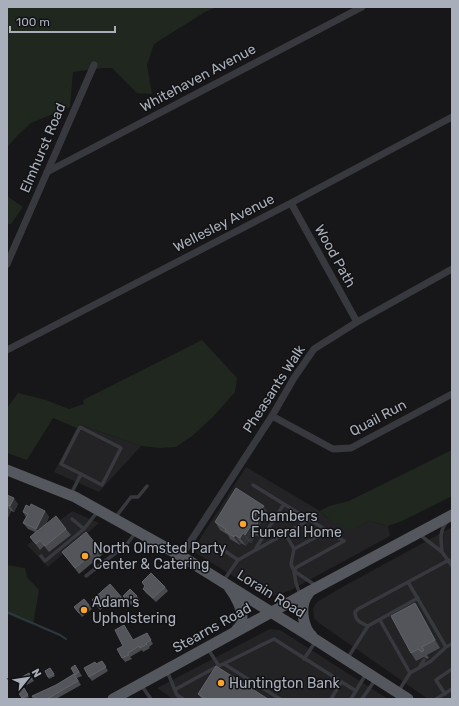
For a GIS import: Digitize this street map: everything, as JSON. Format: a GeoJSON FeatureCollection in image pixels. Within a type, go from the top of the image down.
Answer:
{"type":"FeatureCollection","features":[{"type":"Feature","properties":{"kind":"main road","name":"Lorain Road"},"geometry":{"type":"LineString","coordinates":[[7,470],[70,495],[182,556],[316,640],[402,697]]}},
{"type":"Feature","properties":{"kind":"main road","name":"Stearns Road"},"geometry":{"type":"LineString","coordinates":[[113,699],[309,591],[452,515]]}},
{"type":"Feature","properties":{"kind":"main road"},"geometry":{"type":"LineString","coordinates":[[225,583],[234,594],[240,606],[242,617],[241,624],[235,632]]}},
{"type":"Feature","properties":{"kind":"main road"},"geometry":{"type":"LineString","coordinates":[[309,591],[304,602],[303,614],[309,633],[316,640]]}},
{"type":"Feature","properties":{"kind":"street","name":"Whitehaven Avenue"},"geometry":{"type":"LineString","coordinates":[[47,172],[362,7]]}},
{"type":"Feature","properties":{"kind":"street","name":"Elmhurst Road"},"geometry":{"type":"LineString","coordinates":[[7,264],[94,65]]}},
{"type":"Feature","properties":{"kind":"street","name":"Wellesley Avenue"},"geometry":{"type":"LineString","coordinates":[[7,350],[291,203],[452,117]]}},
{"type":"Feature","properties":{"kind":"street","name":"Wood Path"},"geometry":{"type":"LineString","coordinates":[[291,203],[356,322]]}},
{"type":"Feature","properties":{"kind":"street","name":"Pheasants Walk"},"geometry":{"type":"LineString","coordinates":[[182,556],[272,416],[294,378],[314,349],[356,322],[452,269]]}},
{"type":"Feature","properties":{"kind":"street","name":"Quail Run"},"geometry":{"type":"LineString","coordinates":[[272,416],[333,449],[351,448],[452,394]]}},
{"type":"Feature","properties":{"kind":"lane"},"geometry":{"type":"LineString","coordinates":[[80,427],[121,448],[102,485],[81,474],[61,464],[80,427]]}},
{"type":"Feature","properties":{"kind":"lane"},"geometry":{"type":"LineString","coordinates":[[70,495],[81,474]]}},
{"type":"Feature","properties":{"kind":"lane"},"geometry":{"type":"LineString","coordinates":[[252,485],[344,541],[297,567],[294,571]]}},
{"type":"Feature","properties":{"kind":"lane"},"geometry":{"type":"LineString","coordinates":[[114,519],[131,497],[138,497],[147,486]]}},
{"type":"Feature","properties":{"kind":"lane"},"geometry":{"type":"LineString","coordinates":[[255,550],[284,504]]}},
{"type":"Feature","properties":{"kind":"lane"},"geometry":{"type":"LineString","coordinates":[[41,556],[45,561],[84,529],[99,510]]}},
{"type":"Feature","properties":{"kind":"lane"},"geometry":{"type":"LineString","coordinates":[[442,552],[440,536],[441,529],[452,515]]}},
{"type":"Feature","properties":{"kind":"lane"},"geometry":{"type":"LineString","coordinates":[[72,519],[84,529]]}},
{"type":"Feature","properties":{"kind":"lane"},"geometry":{"type":"LineString","coordinates":[[225,583],[238,560],[310,520]]}},
{"type":"Feature","properties":{"kind":"lane"},"geometry":{"type":"LineString","coordinates":[[86,576],[127,544],[137,531]]}},
{"type":"Feature","properties":{"kind":"lane"},"geometry":{"type":"LineString","coordinates":[[294,549],[328,531]]}},
{"type":"Feature","properties":{"kind":"lane"},"geometry":{"type":"LineString","coordinates":[[286,533],[294,549],[291,564],[296,582],[309,591]]}},
{"type":"Feature","properties":{"kind":"lane"},"geometry":{"type":"LineString","coordinates":[[418,533],[442,552],[452,566]]}},
{"type":"Feature","properties":{"kind":"lane"},"geometry":{"type":"LineString","coordinates":[[214,544],[238,560]]}},
{"type":"Feature","properties":{"kind":"lane"},"geometry":{"type":"LineString","coordinates":[[368,626],[359,622],[355,616],[355,612],[358,609],[449,560]]}},
{"type":"Feature","properties":{"kind":"lane"},"geometry":{"type":"LineString","coordinates":[[294,571],[309,591]]}},
{"type":"Feature","properties":{"kind":"lane"},"geometry":{"type":"LineString","coordinates":[[408,582],[446,647]]}},
{"type":"Feature","properties":{"kind":"lane"},"geometry":{"type":"LineString","coordinates":[[347,660],[368,626],[418,598]]}},
{"type":"Feature","properties":{"kind":"lane"},"geometry":{"type":"LineString","coordinates":[[380,620],[410,673]]}},
{"type":"Feature","properties":{"kind":"lane"},"geometry":{"type":"LineString","coordinates":[[176,689],[274,639],[341,682],[363,699],[371,676]]}},
{"type":"Feature","properties":{"kind":"lane"},"geometry":{"type":"LineString","coordinates":[[304,659],[316,640]]}},
{"type":"Feature","properties":{"kind":"lane"},"geometry":{"type":"LineString","coordinates":[[402,697],[410,673],[431,661],[446,647],[452,644]]}},
{"type":"Feature","properties":{"kind":"lane"},"geometry":{"type":"LineString","coordinates":[[206,648],[219,666]]}},
{"type":"Feature","properties":{"kind":"lane"},"geometry":{"type":"LineString","coordinates":[[429,658],[437,655]]}},
{"type":"Feature","properties":{"kind":"lane"},"geometry":{"type":"LineString","coordinates":[[418,669],[424,660]]}},
{"type":"Feature","properties":{"kind":"lane"},"geometry":{"type":"LineString","coordinates":[[224,664],[280,699]]}},
{"type":"Feature","properties":{"kind":"lane"},"geometry":{"type":"LineString","coordinates":[[445,694],[436,680],[452,669]]}},
{"type":"Feature","properties":{"kind":"lane"},"geometry":{"type":"LineString","coordinates":[[166,670],[176,689],[177,695],[183,699]]}},
{"type":"Feature","properties":{"kind":"lane"},"geometry":{"type":"LineString","coordinates":[[351,699],[355,692],[371,676]]}},
{"type":"Feature","properties":{"kind":"lane"},"geometry":{"type":"LineString","coordinates":[[331,699],[341,682]]}},
{"type":"Feature","properties":{"kind":"lane"},"geometry":{"type":"LineString","coordinates":[[140,684],[151,699]]}},
{"type":"Feature","properties":{"kind":"lane"},"geometry":{"type":"LineString","coordinates":[[436,699],[452,689]]}},
{"type":"Feature","properties":{"kind":"shaded area"},"geometry":{"type":"Polygon","coordinates":[[[7,7],[217,7],[205,12],[154,44],[147,65],[152,94],[137,93],[112,68],[73,72],[70,107],[31,123],[7,147],[7,7]]]}},
{"type":"Feature","properties":{"kind":"shaded area"},"geometry":{"type":"Polygon","coordinates":[[[7,196],[23,207],[11,224],[7,224],[7,196]]]}},
{"type":"Feature","properties":{"kind":"shaded area"},"geometry":{"type":"Polygon","coordinates":[[[202,340],[237,378],[235,392],[213,417],[192,436],[176,447],[161,448],[141,446],[79,424],[77,428],[53,418],[27,460],[7,453],[7,408],[18,393],[46,400],[69,409],[84,404],[83,400],[202,340]]]}},
{"type":"Feature","properties":{"kind":"shaded area"},"geometry":{"type":"Polygon","coordinates":[[[79,424],[141,446],[99,492],[54,472],[79,424]]]}},
{"type":"Feature","properties":{"kind":"shaded area"},"geometry":{"type":"Polygon","coordinates":[[[452,450],[452,496],[402,521],[388,526],[369,521],[354,530],[336,524],[320,511],[329,506],[349,501],[452,450]]]}},
{"type":"Feature","properties":{"kind":"shaded area"},"geometry":{"type":"Polygon","coordinates":[[[246,467],[320,511],[327,518],[354,530],[369,521],[388,526],[390,536],[291,590],[268,598],[196,553],[196,545],[246,467]]]}},
{"type":"Feature","properties":{"kind":"shaded area"},"geometry":{"type":"Polygon","coordinates":[[[72,511],[99,523],[48,567],[27,545],[72,511]]]}},
{"type":"Feature","properties":{"kind":"shaded area"},"geometry":{"type":"Polygon","coordinates":[[[452,527],[452,699],[428,699],[319,623],[314,618],[313,608],[317,602],[337,590],[452,527]]]}},
{"type":"Feature","properties":{"kind":"shaded area"},"geometry":{"type":"Polygon","coordinates":[[[7,565],[25,568],[27,577],[39,590],[33,625],[7,614],[7,565]]]}},
{"type":"Feature","properties":{"kind":"shaded area"},"geometry":{"type":"Polygon","coordinates":[[[270,629],[280,630],[388,699],[173,699],[157,688],[270,629]]]}},
{"type":"Feature","properties":{"kind":"building","name":"Chambers Funeral Home"},"geometry":{"type":"Polygon","coordinates":[[[236,488],[264,506],[260,511],[258,510],[253,520],[258,523],[254,529],[250,527],[245,535],[243,533],[240,538],[235,535],[234,537],[225,531],[226,529],[215,522],[236,488]]]}},
{"type":"Feature","properties":{"kind":"building"},"geometry":{"type":"Polygon","coordinates":[[[7,495],[14,498],[10,506],[7,505],[7,495]]]}},
{"type":"Feature","properties":{"kind":"building"},"geometry":{"type":"Polygon","coordinates":[[[31,504],[45,511],[36,529],[23,523],[28,514],[23,512],[26,505],[30,507],[31,504]]]}},
{"type":"Feature","properties":{"kind":"building"},"geometry":{"type":"Polygon","coordinates":[[[56,516],[66,529],[45,546],[40,540],[36,544],[30,537],[56,516]]]}},
{"type":"Feature","properties":{"kind":"building","name":"North Olmsted Party Center & Catering"},"geometry":{"type":"Polygon","coordinates":[[[86,532],[99,548],[75,568],[62,552],[86,532]]]}},
{"type":"Feature","properties":{"kind":"building"},"geometry":{"type":"Polygon","coordinates":[[[151,573],[165,587],[153,598],[143,589],[145,586],[142,582],[151,573]]]}},
{"type":"Feature","properties":{"kind":"building"},"geometry":{"type":"Polygon","coordinates":[[[110,584],[123,599],[119,603],[110,595],[98,606],[92,600],[110,584]]]}},
{"type":"Feature","properties":{"kind":"building"},"geometry":{"type":"Polygon","coordinates":[[[130,589],[137,596],[130,603],[123,596],[130,589]]]}},
{"type":"Feature","properties":{"kind":"building"},"geometry":{"type":"Polygon","coordinates":[[[84,599],[89,605],[79,613],[74,607],[84,599]]]}},
{"type":"Feature","properties":{"kind":"building"},"geometry":{"type":"Polygon","coordinates":[[[415,603],[435,640],[422,647],[424,650],[422,652],[418,649],[411,653],[391,616],[415,603]]]}},
{"type":"Feature","properties":{"kind":"building"},"geometry":{"type":"Polygon","coordinates":[[[124,625],[133,640],[147,633],[151,640],[146,643],[147,644],[140,648],[139,646],[128,653],[129,655],[122,658],[117,649],[123,646],[115,630],[124,625]]]}},
{"type":"Feature","properties":{"kind":"building"},"geometry":{"type":"Polygon","coordinates":[[[102,661],[106,667],[89,677],[84,668],[95,662],[96,664],[102,661]]]}},
{"type":"Feature","properties":{"kind":"building"},"geometry":{"type":"Polygon","coordinates":[[[75,665],[79,672],[75,675],[71,668],[75,665]]]}},
{"type":"Feature","properties":{"kind":"building"},"geometry":{"type":"Polygon","coordinates":[[[216,666],[268,699],[206,699],[198,694],[216,666]]]}},
{"type":"Feature","properties":{"kind":"building"},"geometry":{"type":"Polygon","coordinates":[[[50,668],[54,674],[48,677],[45,671],[50,668]]]}},
{"type":"Feature","properties":{"kind":"building"},"geometry":{"type":"Polygon","coordinates":[[[29,673],[32,679],[26,683],[22,677],[29,673]]]}},
{"type":"Feature","properties":{"kind":"building"},"geometry":{"type":"Polygon","coordinates":[[[74,674],[78,681],[47,699],[34,699],[32,696],[56,685],[74,674]]]}},
{"type":"Feature","properties":{"kind":"building"},"geometry":{"type":"Polygon","coordinates":[[[24,688],[28,695],[22,698],[18,692],[24,688]]]}},
{"type":"Feature","properties":{"kind":"waterway"},"geometry":{"type":"LineString","coordinates":[[7,612],[66,639]]}},
{"type":"Feature","properties":{"kind":"place","name":"Chambers Funeral Home"},"geometry":{"type":"Point","coordinates":[243,524]}},
{"type":"Feature","properties":{"kind":"place","name":"North Olmsted Party Center & Catering"},"geometry":{"type":"Point","coordinates":[85,556]}},
{"type":"Feature","properties":{"kind":"place","name":"Adam's Upholstering"},"geometry":{"type":"Point","coordinates":[84,610]}},
{"type":"Feature","properties":{"kind":"place","name":"Huntington Bank"},"geometry":{"type":"Point","coordinates":[221,683]}}]}
